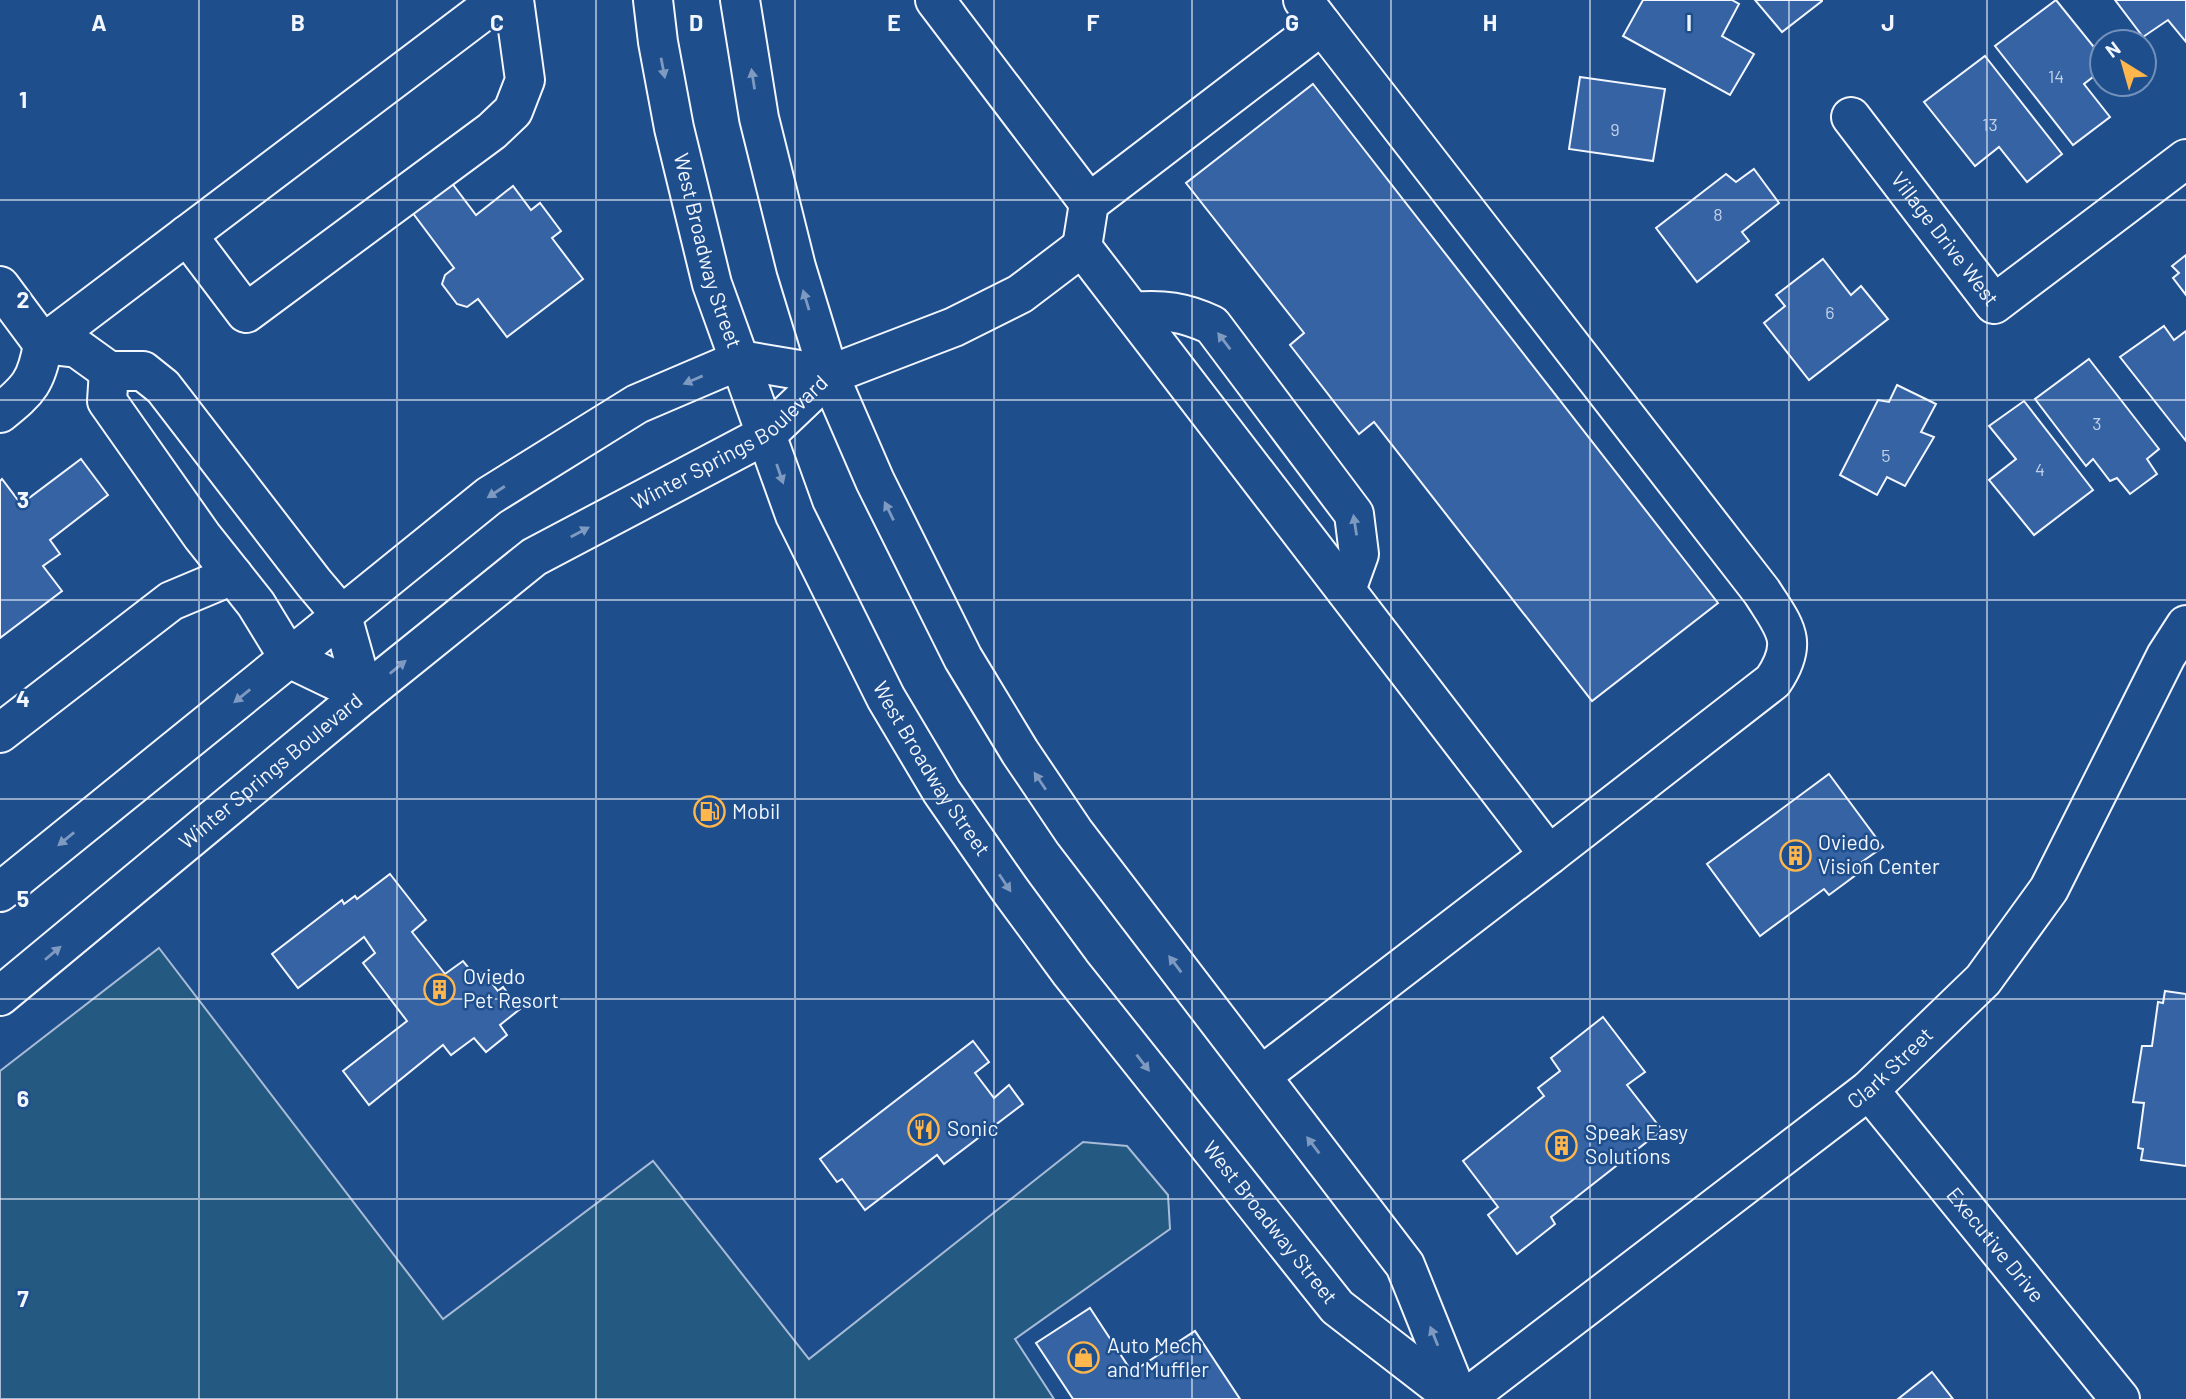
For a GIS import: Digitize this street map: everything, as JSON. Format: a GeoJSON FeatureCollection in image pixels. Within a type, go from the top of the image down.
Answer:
{"type":"FeatureCollection","features":[{"type":"Feature","properties":{"kind":"street"},"geometry":{"type":"LineString","coordinates":[[0,413],[23,395],[39,370],[43,344],[498,0]]}},
{"type":"Feature","properties":{"kind":"street"},"geometry":{"type":"LineString","coordinates":[[187,235],[246,313],[492,131],[513,111],[525,80],[514,0]]}},
{"type":"Feature","properties":{"kind":"street","name":"West Broadway Street"},"geometry":{"type":"LineString","coordinates":[[653,0],[657,42],[674,128],[712,284],[795,515],[886,698],[942,792],[1071,973],[1337,1307],[1457,1399]]}},
{"type":"Feature","properties":{"kind":"street","name":"West Broadway Street"},"geometry":{"type":"LineString","coordinates":[[740,0],[759,118],[796,267],[830,375],[875,481],[963,658],[1020,752],[1074,832],[1405,1265],[1457,1399]]}},
{"type":"Feature","properties":{"kind":"street"},"geometry":{"type":"LineString","coordinates":[[935,0],[1089,203]]}},
{"type":"Feature","properties":{"kind":"street"},"geometry":{"type":"LineString","coordinates":[[830,375],[954,327],[1020,295],[1082,247],[1089,203],[1312,12],[1762,592],[1787,631],[1788,648],[1784,664],[1773,681],[1261,1076]]}},
{"type":"Feature","properties":{"kind":"street","name":"Village Drive West"},"geometry":{"type":"LineString","coordinates":[[1851,117],[1994,303],[2186,159]]}},
{"type":"Feature","properties":{"kind":"street"},"geometry":{"type":"LineString","coordinates":[[1082,247],[1549,855]]}},
{"type":"Feature","properties":{"kind":"street"},"geometry":{"type":"LineString","coordinates":[[0,286],[43,344],[77,348],[109,371],[143,371],[163,387],[342,616],[364,694]]}},
{"type":"Feature","properties":{"kind":"street"},"geometry":{"type":"LineString","coordinates":[[1132,312],[1153,310],[1187,314],[1212,325],[1354,514],[1359,554],[1346,590]]}},
{"type":"Feature","properties":{"kind":"street"},"geometry":{"type":"LineString","coordinates":[[0,892],[489,496],[637,404],[740,360]]}},
{"type":"Feature","properties":{"kind":"street","name":"Winter Springs Boulevard"},"geometry":{"type":"LineString","coordinates":[[740,360],[830,375]]}},
{"type":"Feature","properties":{"kind":"street"},"geometry":{"type":"LineString","coordinates":[[109,371],[107,401],[202,536],[256,604],[289,658],[364,694]]}},
{"type":"Feature","properties":{"kind":"street","name":"Winter Springs Boulevard"},"geometry":{"type":"LineString","coordinates":[[1,987],[534,557],[766,435],[830,375]]}},
{"type":"Feature","properties":{"kind":"street"},"geometry":{"type":"LineString","coordinates":[[0,733],[171,601],[233,575]]}},
{"type":"Feature","properties":{"kind":"street","name":"Clark Street"},"geometry":{"type":"LineString","coordinates":[[1465,1399],[1869,1090],[1983,980],[2049,890],[2166,656],[2186,625]]}},
{"type":"Feature","properties":{"kind":"street","name":"Executive Drive"},"geometry":{"type":"LineString","coordinates":[[1869,1090],[2120,1399]]}},
{"type":"Feature","properties":{"kind":"shaded area"},"geometry":{"type":"Polygon","coordinates":[[[159,948],[443,1319],[653,1161],[809,1359],[1083,1142],[1127,1146],[1168,1195],[1170,1229],[1015,1339],[1054,1399],[0,1399],[0,1071],[159,948]]]}},
{"type":"Feature","properties":{"kind":"building"},"geometry":{"type":"Polygon","coordinates":[[[1643,0],[1732,0],[1739,4],[1722,36],[1754,54],[1730,95],[1623,36],[1643,0]]]}},
{"type":"Feature","properties":{"kind":"building"},"geometry":{"type":"Polygon","coordinates":[[[1755,0],[1822,0],[1822,1],[1782,32],[1755,0]]]}},
{"type":"Feature","properties":{"kind":"building"},"geometry":{"type":"Polygon","coordinates":[[[2056,0],[2088,40],[2088,81],[2084,84],[2088,89],[2088,98],[2095,98],[2110,117],[2073,145],[1995,46],[2056,0]]]}},
{"type":"Feature","properties":{"kind":"building"},"geometry":{"type":"Polygon","coordinates":[[[2115,0],[2186,0],[2186,42],[2168,20],[2156,28],[2136,28],[2115,0]]]}},
{"type":"Feature","properties":{"kind":"building"},"geometry":{"type":"Polygon","coordinates":[[[1985,56],[2062,154],[2027,182],[1999,147],[1975,166],[1924,102],[1985,56]]]}},
{"type":"Feature","properties":{"kind":"building"},"geometry":{"type":"Polygon","coordinates":[[[1580,77],[1665,89],[1653,161],[1569,149],[1580,77]]]}},
{"type":"Feature","properties":{"kind":"building"},"geometry":{"type":"Polygon","coordinates":[[[1313,84],[1718,603],[1592,701],[1374,422],[1359,434],[1290,345],[1304,333],[1186,183],[1313,84]]]}},
{"type":"Feature","properties":{"kind":"building"},"geometry":{"type":"Polygon","coordinates":[[[1754,169],[1779,203],[1742,232],[1749,241],[1697,282],[1656,228],[1726,174],[1736,182],[1754,169]]]}},
{"type":"Feature","properties":{"kind":"building"},"geometry":{"type":"Polygon","coordinates":[[[442,170],[476,215],[513,186],[531,210],[540,203],[561,231],[552,238],[583,279],[507,337],[478,299],[467,307],[457,304],[442,284],[445,275],[454,268],[403,200],[442,170]]]}},
{"type":"Feature","properties":{"kind":"building"},"geometry":{"type":"Polygon","coordinates":[[[2186,255],[2186,295],[2173,278],[2179,273],[2172,266],[2186,255]]]}},
{"type":"Feature","properties":{"kind":"building"},"geometry":{"type":"Polygon","coordinates":[[[1823,259],[1851,295],[1861,286],[1888,319],[1809,380],[1764,323],[1785,306],[1776,295],[1823,259]]]}},
{"type":"Feature","properties":{"kind":"building"},"geometry":{"type":"Polygon","coordinates":[[[2164,326],[2174,340],[2186,331],[2186,441],[2120,357],[2164,326]]]}},
{"type":"Feature","properties":{"kind":"building"},"geometry":{"type":"Polygon","coordinates":[[[2089,359],[2159,449],[2147,459],[2157,474],[2130,494],[2117,478],[2110,481],[2093,459],[2086,466],[2035,399],[2089,359]]]}},
{"type":"Feature","properties":{"kind":"building"},"geometry":{"type":"Polygon","coordinates":[[[1897,385],[1936,404],[1921,432],[1934,437],[1905,486],[1887,477],[1877,495],[1840,475],[1878,400],[1889,402],[1897,385]]]}},
{"type":"Feature","properties":{"kind":"building"},"geometry":{"type":"Polygon","coordinates":[[[2024,401],[2093,490],[2034,535],[1989,480],[2016,459],[1989,426],[2024,401]]]}},
{"type":"Feature","properties":{"kind":"building"},"geometry":{"type":"Polygon","coordinates":[[[81,459],[108,495],[50,540],[60,554],[43,566],[62,591],[0,638],[0,481],[2,479],[21,504],[81,459]]]}},
{"type":"Feature","properties":{"kind":"building","name":"Oviedo Vision Center"},"geometry":{"type":"Polygon","coordinates":[[[1829,774],[1883,847],[1856,866],[1860,872],[1829,895],[1824,889],[1760,936],[1707,864],[1829,774]]]}},
{"type":"Feature","properties":{"kind":"building","name":"Oviedo Pet Resort"},"geometry":{"type":"Polygon","coordinates":[[[390,874],[426,920],[412,932],[445,974],[463,961],[476,977],[483,972],[498,991],[503,987],[520,1009],[500,1025],[507,1035],[486,1052],[474,1038],[451,1055],[443,1045],[369,1105],[343,1071],[407,1021],[363,963],[375,953],[364,937],[298,988],[272,954],[342,900],[344,904],[355,896],[357,899],[390,874]]]}},
{"type":"Feature","properties":{"kind":"building"},"geometry":{"type":"Polygon","coordinates":[[[2165,991],[2186,994],[2186,1166],[2141,1160],[2143,1149],[2138,1148],[2144,1103],[2133,1102],[2142,1046],[2152,1046],[2158,1002],[2163,1003],[2165,991]]]}},
{"type":"Feature","properties":{"kind":"building","name":"Speak Easy Solutions"},"geometry":{"type":"Polygon","coordinates":[[[1603,1017],[1645,1072],[1627,1085],[1662,1130],[1551,1217],[1555,1224],[1517,1254],[1488,1215],[1498,1207],[1463,1161],[1544,1096],[1538,1088],[1560,1071],[1551,1058],[1603,1017]]]}},
{"type":"Feature","properties":{"kind":"building","name":"Sonic"},"geometry":{"type":"Polygon","coordinates":[[[973,1041],[989,1062],[975,1073],[994,1098],[1009,1085],[1023,1104],[944,1164],[937,1155],[865,1210],[842,1179],[837,1182],[820,1159],[973,1041]]]}},
{"type":"Feature","properties":{"kind":"building","name":"Auto Mech and Muffler"},"geometry":{"type":"Polygon","coordinates":[[[1090,1308],[1132,1372],[1195,1331],[1240,1399],[1073,1399],[1036,1343],[1090,1308]]]}},
{"type":"Feature","properties":{"kind":"building"},"geometry":{"type":"Polygon","coordinates":[[[1932,1372],[1953,1399],[1898,1399],[1932,1372]]]}},
{"type":"Feature","properties":{"kind":"place","name":"Mobil"},"geometry":{"type":"Point","coordinates":[709,812]}},
{"type":"Feature","properties":{"kind":"place","name":"Oviedo Vision Center"},"geometry":{"type":"Point","coordinates":[1795,855]}},
{"type":"Feature","properties":{"kind":"place","name":"Oviedo Pet Resort"},"geometry":{"type":"Point","coordinates":[440,989]}},
{"type":"Feature","properties":{"kind":"place","name":"Sonic"},"geometry":{"type":"Point","coordinates":[924,1129]}},
{"type":"Feature","properties":{"kind":"place","name":"Speak Easy Solutions"},"geometry":{"type":"Point","coordinates":[1562,1145]}},
{"type":"Feature","properties":{"kind":"place","name":"Auto Mech and Muffler"},"geometry":{"type":"Point","coordinates":[1084,1358]}}]}
